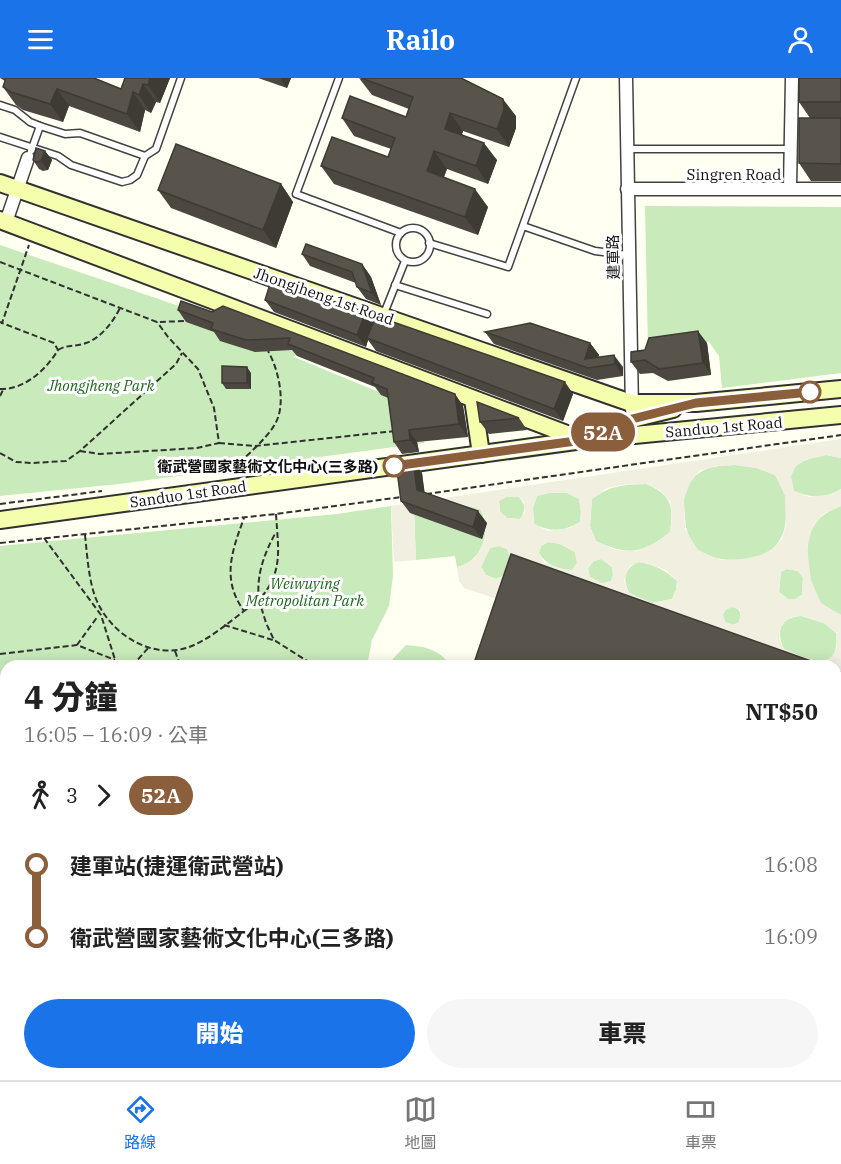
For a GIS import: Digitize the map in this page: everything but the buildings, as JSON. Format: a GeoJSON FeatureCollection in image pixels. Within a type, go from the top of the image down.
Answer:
{"type":"FeatureCollection","features":[{"type":"Feature","properties":{"kind":"street","name":"建軍路"},"geometry":{"type":"LineString","coordinates":[[626,78],[632,419]]}},
{"type":"Feature","properties":{"kind":"street"},"geometry":{"type":"LineString","coordinates":[[790,188],[791,149],[796,126],[792,78]]}},
{"type":"Feature","properties":{"kind":"street"},"geometry":{"type":"LineString","coordinates":[[30,153],[3,221],[369,353],[474,399],[583,440]]}},
{"type":"Feature","properties":{"kind":"street","name":"Jhongjheng 1st Road"},"geometry":{"type":"LineString","coordinates":[[0,183],[381,321],[632,419]]}},
{"type":"Feature","properties":{"kind":"street","name":"Singren Road"},"geometry":{"type":"LineString","coordinates":[[627,189],[841,189]]}},
{"type":"Feature","properties":{"kind":"street","name":"Sanduo 1st Road"},"geometry":{"type":"LineString","coordinates":[[0,520],[583,440],[632,419],[696,403],[841,389]]}},
{"type":"Feature","properties":{"kind":"street"},"geometry":{"type":"LineString","coordinates":[[474,399],[481,454]]}},
{"type":"Feature","properties":{"kind":"street","name":"Sanduo 1st Road"},"geometry":{"type":"LineString","coordinates":[[632,419],[841,415]]}},
{"type":"Feature","properties":{"kind":"lane"},"geometry":{"type":"LineString","coordinates":[[0,136],[30,153],[58,156],[70,165],[122,182],[130,180],[137,175],[145,156],[156,149],[181,78]]}},
{"type":"Feature","properties":{"kind":"lane"},"geometry":{"type":"LineString","coordinates":[[339,78],[296,194],[401,233]]}},
{"type":"Feature","properties":{"kind":"lane"},"geometry":{"type":"LineString","coordinates":[[429,243],[508,267],[576,78]]}},
{"type":"Feature","properties":{"kind":"lane"},"geometry":{"type":"LineString","coordinates":[[0,105],[15,110],[30,122],[40,126],[65,134],[80,133],[145,156]]}},
{"type":"Feature","properties":{"kind":"lane"},"geometry":{"type":"LineString","coordinates":[[30,153],[40,126]]}},
{"type":"Feature","properties":{"kind":"lane"},"geometry":{"type":"LineString","coordinates":[[627,148],[791,149]]}},
{"type":"Feature","properties":{"kind":"lane"},"geometry":{"type":"LineString","coordinates":[[523,226],[595,251],[628,255]]}},
{"type":"Feature","properties":{"kind":"lane"},"geometry":{"type":"LineString","coordinates":[[411,228],[425,234],[429,243],[428,253],[420,261],[405,261],[400,257],[396,248],[401,233],[411,228]]}},
{"type":"Feature","properties":{"kind":"lane"},"geometry":{"type":"LineString","coordinates":[[381,321],[405,261]]}},
{"type":"Feature","properties":{"kind":"lane"},"geometry":{"type":"LineString","coordinates":[[395,285],[487,314]]}},
{"type":"Feature","properties":{"kind":"path"},"geometry":{"type":"LineString","coordinates":[[29,246],[1,322],[54,343],[58,350]]}},
{"type":"Feature","properties":{"kind":"path"},"geometry":{"type":"LineString","coordinates":[[0,262],[157,322],[190,321]]}},
{"type":"Feature","properties":{"kind":"path"},"geometry":{"type":"LineString","coordinates":[[0,396],[2,389],[26,384],[51,363],[58,350],[65,345],[85,344],[92,340],[110,325],[120,308]]}},
{"type":"Feature","properties":{"kind":"path"},"geometry":{"type":"LineString","coordinates":[[157,322],[198,369],[210,396],[218,424],[219,443]]}},
{"type":"Feature","properties":{"kind":"path"},"geometry":{"type":"LineString","coordinates":[[223,476],[240,462],[276,423],[280,402],[279,380],[275,364],[265,345]]}},
{"type":"Feature","properties":{"kind":"path"},"geometry":{"type":"LineString","coordinates":[[0,453],[16,462],[66,461],[176,364],[182,353]]}},
{"type":"Feature","properties":{"kind":"path"},"geometry":{"type":"LineString","coordinates":[[80,451],[100,454],[186,449],[219,443],[255,446],[399,431]]}},
{"type":"Feature","properties":{"kind":"path"},"geometry":{"type":"LineString","coordinates":[[417,495],[841,435]]}},
{"type":"Feature","properties":{"kind":"path"},"geometry":{"type":"LineString","coordinates":[[0,543],[244,518],[407,496]]}},
{"type":"Feature","properties":{"kind":"path"},"geometry":{"type":"LineString","coordinates":[[85,535],[90,576],[99,605],[109,620],[123,634],[136,642],[149,647],[175,650],[196,643],[224,625],[259,600],[270,586],[279,550],[276,514]]}},
{"type":"Feature","properties":{"kind":"path"},"geometry":{"type":"LineString","coordinates":[[244,518],[232,555],[230,579],[231,586],[244,611]]}},
{"type":"Feature","properties":{"kind":"path"},"geometry":{"type":"LineString","coordinates":[[274,640],[259,600],[258,584],[263,560],[277,530]]}},
{"type":"Feature","properties":{"kind":"path"},"geometry":{"type":"LineString","coordinates":[[44,538],[101,615],[115,660]]}},
{"type":"Feature","properties":{"kind":"path"},"geometry":{"type":"LineString","coordinates":[[77,645],[98,616]]}},
{"type":"Feature","properties":{"kind":"path"},"geometry":{"type":"LineString","coordinates":[[224,625],[274,640],[306,660]]}},
{"type":"Feature","properties":{"kind":"path"},"geometry":{"type":"LineString","coordinates":[[0,654],[77,645],[115,660]]}},
{"type":"Feature","properties":{"kind":"path"},"geometry":{"type":"LineString","coordinates":[[137,660],[149,647]]}},
{"type":"Feature","properties":{"kind":"path"},"geometry":{"type":"LineString","coordinates":[[175,650],[178,660]]}},
{"type":"Feature","properties":{"kind":"green space"},"geometry":{"type":"Polygon","coordinates":[[[645,206],[841,207],[841,373],[722,388],[719,356],[709,342],[648,347],[645,206]]]}},
{"type":"Feature","properties":{"kind":"green space","name":"Jhongjheng Park"},"geometry":{"type":"Polygon","coordinates":[[[0,245],[299,347],[294,357],[398,400],[421,413],[424,443],[119,484],[0,496],[0,245]]]}},
{"type":"Feature","properties":{"kind":"green space"},"geometry":{"type":"Polygon","coordinates":[[[826,455],[841,458],[841,489],[829,495],[818,496],[794,491],[791,477],[795,467],[804,461],[826,455]]]}},
{"type":"Feature","properties":{"kind":"green space"},"geometry":{"type":"Polygon","coordinates":[[[735,465],[757,468],[775,475],[786,497],[785,525],[778,543],[765,554],[746,559],[726,560],[712,557],[693,544],[687,529],[684,500],[688,486],[698,474],[718,466],[735,465]]]}},
{"type":"Feature","properties":{"kind":"green space"},"geometry":{"type":"Polygon","coordinates":[[[646,484],[661,492],[669,502],[670,532],[652,545],[635,550],[617,549],[596,541],[590,526],[592,499],[605,491],[618,487],[646,484]]]}},
{"type":"Feature","properties":{"kind":"green space"},"geometry":{"type":"Polygon","coordinates":[[[548,493],[567,493],[579,499],[580,522],[557,530],[534,524],[533,508],[537,496],[548,493]]]}},
{"type":"Feature","properties":{"kind":"green space"},"geometry":{"type":"Polygon","coordinates":[[[506,497],[519,497],[521,500],[524,508],[520,519],[507,518],[500,512],[499,501],[506,497]]]}},
{"type":"Feature","properties":{"kind":"green space"},"geometry":{"type":"Polygon","coordinates":[[[460,504],[480,509],[484,517],[485,535],[479,552],[466,564],[457,567],[455,556],[416,560],[414,510],[460,504]]]}},
{"type":"Feature","properties":{"kind":"green space","name":"Weiwuying Metropolitan Park"},"geometry":{"type":"Polygon","coordinates":[[[391,506],[393,576],[389,606],[372,640],[368,660],[0,660],[0,546],[337,514],[391,506]]]}},
{"type":"Feature","properties":{"kind":"green space"},"geometry":{"type":"Polygon","coordinates":[[[841,506],[841,615],[821,603],[810,577],[807,556],[809,537],[814,524],[824,514],[841,506]]]}},
{"type":"Feature","properties":{"kind":"green space"},"geometry":{"type":"Polygon","coordinates":[[[548,542],[560,544],[575,552],[577,563],[572,570],[553,566],[542,557],[539,553],[541,546],[548,542]]]}},
{"type":"Feature","properties":{"kind":"green space"},"geometry":{"type":"Polygon","coordinates":[[[499,546],[507,549],[510,563],[508,571],[496,579],[486,575],[481,567],[490,548],[499,546]]]}},
{"type":"Feature","properties":{"kind":"green space"},"geometry":{"type":"Polygon","coordinates":[[[601,559],[612,567],[613,575],[611,581],[602,584],[590,577],[588,568],[594,561],[601,559]]]}},
{"type":"Feature","properties":{"kind":"green space"},"geometry":{"type":"Polygon","coordinates":[[[639,562],[660,569],[677,581],[672,599],[652,603],[629,593],[625,579],[627,571],[639,562]]]}},
{"type":"Feature","properties":{"kind":"green space"},"geometry":{"type":"Polygon","coordinates":[[[787,569],[798,571],[803,578],[802,595],[795,599],[788,599],[779,592],[781,572],[787,569]]]}},
{"type":"Feature","properties":{"kind":"green space"},"geometry":{"type":"Polygon","coordinates":[[[732,607],[738,610],[741,616],[738,622],[732,625],[726,622],[723,616],[726,610],[732,607]]]}},
{"type":"Feature","properties":{"kind":"green space"},"geometry":{"type":"Polygon","coordinates":[[[801,616],[824,623],[836,633],[833,655],[824,660],[812,660],[784,649],[780,637],[781,626],[794,617],[801,616]]]}},
{"type":"Feature","properties":{"kind":"green space"},"geometry":{"type":"Polygon","coordinates":[[[406,645],[432,650],[446,660],[392,660],[406,645]]]}},
{"type":"Feature","properties":{"kind":"shaded area"},"geometry":{"type":"Polygon","coordinates":[[[841,439],[841,458],[826,455],[805,460],[796,466],[791,476],[794,491],[809,497],[833,494],[841,489],[841,506],[823,514],[812,529],[807,548],[811,580],[821,603],[841,615],[841,660],[827,660],[834,655],[837,646],[836,633],[824,623],[801,616],[785,621],[780,629],[779,639],[784,649],[813,660],[772,660],[503,601],[464,588],[459,581],[457,567],[475,558],[484,542],[486,527],[485,517],[480,509],[460,504],[414,510],[416,560],[394,562],[391,506],[841,439]],[[735,465],[716,466],[699,471],[690,483],[684,499],[685,529],[698,550],[720,560],[761,555],[774,548],[782,539],[786,525],[785,496],[775,475],[757,468],[735,465]],[[646,484],[607,488],[592,499],[590,526],[596,541],[615,550],[637,551],[657,542],[670,532],[672,519],[670,501],[660,490],[646,484]],[[567,493],[537,496],[533,508],[534,524],[548,531],[570,528],[580,522],[579,499],[567,493]],[[506,497],[499,501],[500,511],[507,518],[520,519],[525,512],[524,502],[519,497],[506,497]],[[548,542],[541,546],[539,553],[544,562],[560,569],[572,570],[577,563],[575,552],[560,544],[548,542]],[[499,546],[490,548],[481,567],[486,575],[496,579],[503,577],[509,570],[511,560],[507,549],[499,546]],[[601,559],[594,561],[588,568],[590,577],[602,583],[611,581],[612,567],[601,559]],[[639,562],[630,566],[624,581],[629,593],[652,603],[672,599],[677,581],[666,570],[639,562]],[[787,569],[781,572],[779,592],[788,599],[795,599],[802,595],[803,578],[798,571],[787,569]],[[734,607],[723,613],[725,622],[735,625],[739,622],[740,610],[734,607]]]}},
{"type":"Feature","properties":{"kind":"bus line","name":"52A"},"geometry":{"type":"LineString","coordinates":[[394,466],[583,440],[632,419],[696,403],[810,392]]}},
{"type":"Feature","properties":{"kind":"place","name":"衛武營國家藝術文化中心(三多路)"},"geometry":{"type":"Point","coordinates":[394,466]}}]}
